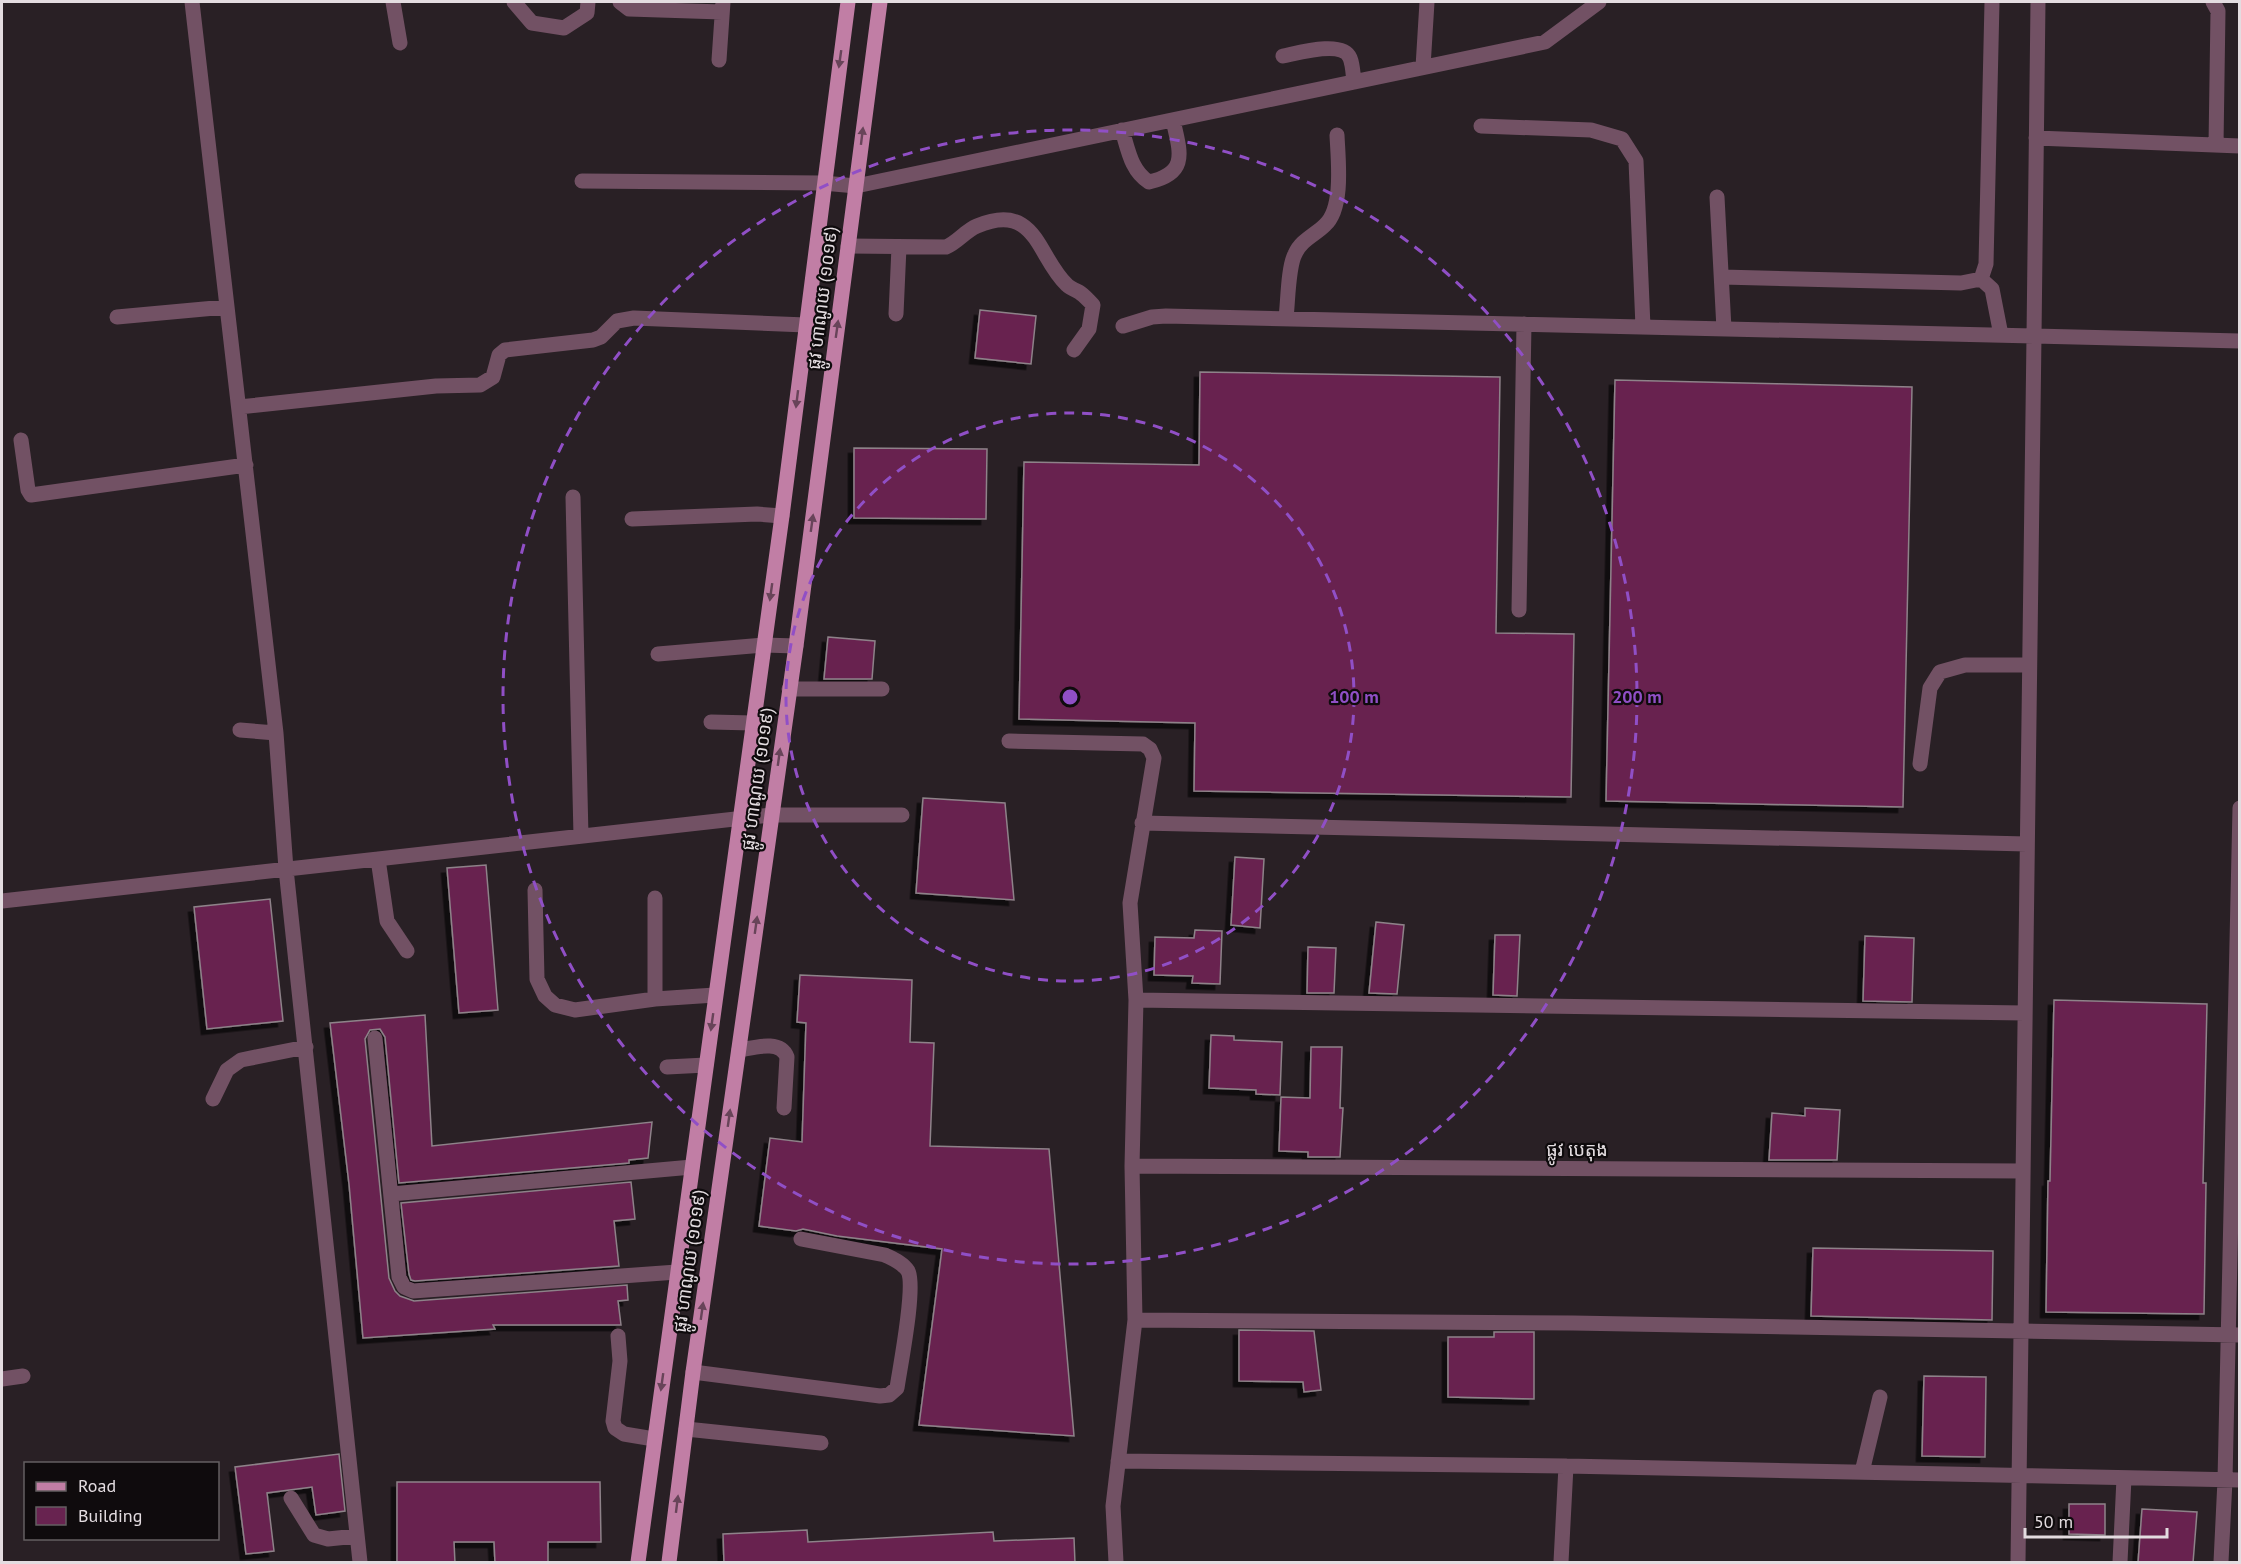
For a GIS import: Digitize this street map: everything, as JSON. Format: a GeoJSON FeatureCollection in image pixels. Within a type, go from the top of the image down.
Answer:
{"type":"FeatureCollection","features":[{"type":"Feature","properties":{"kind":"main road","name":"ផ្លូវ ហាណូយ (១០១៩)"},"geometry":{"type":"LineString","coordinates":[[638,1563],[782,516],[848,2]]}},
{"type":"Feature","properties":{"kind":"main road","name":"ផ្លូវ ហាណូយ (១០១៩)"},"geometry":{"type":"LineString","coordinates":[[669,1563],[693,1372],[796,646],[880,2]]}},
{"type":"Feature","properties":{"kind":"street"},"geometry":{"type":"LineString","coordinates":[[192,2],[276,733],[286,869],[360,1563]]}},
{"type":"Feature","properties":{"kind":"street"},"geometry":{"type":"LineString","coordinates":[[393,2],[400,43]]}},
{"type":"Feature","properties":{"kind":"street"},"geometry":{"type":"LineString","coordinates":[[514,2],[532,23],[564,28],[587,12],[588,2]]}},
{"type":"Feature","properties":{"kind":"street"},"geometry":{"type":"LineString","coordinates":[[620,2],[629,9],[722,7],[719,60]]}},
{"type":"Feature","properties":{"kind":"street"},"geometry":{"type":"LineString","coordinates":[[1423,68],[1427,2]]}},
{"type":"Feature","properties":{"kind":"street"},"geometry":{"type":"LineString","coordinates":[[582,181],[824,183],[856,186],[1545,42],[1599,2]]}},
{"type":"Feature","properties":{"kind":"street"},"geometry":{"type":"LineString","coordinates":[[1980,279],[1986,264],[1992,2]]}},
{"type":"Feature","properties":{"kind":"street"},"geometry":{"type":"LineString","coordinates":[[2018,1563],[2038,2]]}},
{"type":"Feature","properties":{"kind":"street"},"geometry":{"type":"LineString","coordinates":[[2213,2],[2218,11],[2216,145]]}},
{"type":"Feature","properties":{"kind":"street"},"geometry":{"type":"LineString","coordinates":[[1283,56],[1324,49],[1341,49],[1350,56],[1354,82]]}},
{"type":"Feature","properties":{"kind":"street"},"geometry":{"type":"LineString","coordinates":[[1122,130],[1133,164],[1141,177],[1149,182],[1161,179],[1174,171],[1179,162],[1180,151],[1173,120]]}},
{"type":"Feature","properties":{"kind":"street"},"geometry":{"type":"LineString","coordinates":[[1481,126],[1591,130],[1622,139],[1636,161],[1643,327]]}},
{"type":"Feature","properties":{"kind":"street"},"geometry":{"type":"LineString","coordinates":[[1286,318],[1293,257],[1300,244],[1327,224],[1334,211],[1339,174],[1337,135]]}},
{"type":"Feature","properties":{"kind":"street"},"geometry":{"type":"LineString","coordinates":[[2036,138],[2240,146]]}},
{"type":"Feature","properties":{"kind":"street"},"geometry":{"type":"LineString","coordinates":[[1717,197],[1724,329]]}},
{"type":"Feature","properties":{"kind":"street"},"geometry":{"type":"LineString","coordinates":[[849,246],[946,247],[954,244],[966,232],[996,220],[1026,227],[1040,243],[1067,286],[1080,293],[1093,305],[1089,328],[1074,350]]}},
{"type":"Feature","properties":{"kind":"street"},"geometry":{"type":"LineString","coordinates":[[896,314],[899,247]]}},
{"type":"Feature","properties":{"kind":"street"},"geometry":{"type":"LineString","coordinates":[[1722,278],[1961,283],[1980,279]]}},
{"type":"Feature","properties":{"kind":"street"},"geometry":{"type":"LineString","coordinates":[[1980,279],[1992,289],[2001,335]]}},
{"type":"Feature","properties":{"kind":"street"},"geometry":{"type":"LineString","coordinates":[[117,317],[226,307]]}},
{"type":"Feature","properties":{"kind":"street"},"geometry":{"type":"LineString","coordinates":[[1123,327],[1152,317],[1166,316],[2240,341]]}},
{"type":"Feature","properties":{"kind":"street"},"geometry":{"type":"LineString","coordinates":[[239,407],[436,386],[480,385],[493,377],[499,355],[505,350],[592,340],[602,337],[617,321],[634,318],[806,325]]}},
{"type":"Feature","properties":{"kind":"street"},"geometry":{"type":"LineString","coordinates":[[1519,610],[1524,324]]}},
{"type":"Feature","properties":{"kind":"street"},"geometry":{"type":"LineString","coordinates":[[21,440],[28,490],[31,495],[246,465]]}},
{"type":"Feature","properties":{"kind":"street"},"geometry":{"type":"LineString","coordinates":[[573,497],[581,836]]}},
{"type":"Feature","properties":{"kind":"street"},"geometry":{"type":"LineString","coordinates":[[632,519],[757,514],[782,516]]}},
{"type":"Feature","properties":{"kind":"street"},"geometry":{"type":"LineString","coordinates":[[658,654],[764,645],[796,646]]}},
{"type":"Feature","properties":{"kind":"street"},"geometry":{"type":"LineString","coordinates":[[1920,764],[1930,688],[1940,672],[1965,665],[2029,665]]}},
{"type":"Feature","properties":{"kind":"street"},"geometry":{"type":"LineString","coordinates":[[789,689],[882,689]]}},
{"type":"Feature","properties":{"kind":"street"},"geometry":{"type":"LineString","coordinates":[[711,722],[753,723]]}},
{"type":"Feature","properties":{"kind":"street"},"geometry":{"type":"LineString","coordinates":[[240,730],[276,733]]}},
{"type":"Feature","properties":{"kind":"street"},"geometry":{"type":"LineString","coordinates":[[1009,741],[1143,744],[1150,749],[1155,758],[1130,903],[1136,1000],[1132,1166],[1135,1320],[1113,1506],[1116,1563]]}},
{"type":"Feature","properties":{"kind":"street"},"geometry":{"type":"LineString","coordinates":[[2221,1563],[2232,1480],[2240,808]]}},
{"type":"Feature","properties":{"kind":"street"},"geometry":{"type":"LineString","coordinates":[[2,901],[771,815],[902,815]]}},
{"type":"Feature","properties":{"kind":"street"},"geometry":{"type":"LineString","coordinates":[[1142,823],[2027,844]]}},
{"type":"Feature","properties":{"kind":"street"},"geometry":{"type":"LineString","coordinates":[[378,859],[387,921],[407,951]]}},
{"type":"Feature","properties":{"kind":"street"},"geometry":{"type":"LineString","coordinates":[[535,890],[537,979],[545,996],[555,1005],[575,1010],[655,999],[716,996]]}},
{"type":"Feature","properties":{"kind":"street"},"geometry":{"type":"LineString","coordinates":[[655,898],[655,999]]}},
{"type":"Feature","properties":{"kind":"street"},"geometry":{"type":"LineString","coordinates":[[1136,1000],[2025,1013]]}},
{"type":"Feature","properties":{"kind":"street"},"geometry":{"type":"LineString","coordinates":[[375,1038],[399,1277],[404,1287],[413,1291],[677,1272]]}},
{"type":"Feature","properties":{"kind":"street"},"geometry":{"type":"LineString","coordinates":[[739,1050],[771,1046],[781,1048],[785,1052],[787,1057],[784,1108]]}},
{"type":"Feature","properties":{"kind":"street"},"geometry":{"type":"LineString","coordinates":[[213,1100],[227,1071],[241,1060],[306,1047]]}},
{"type":"Feature","properties":{"kind":"street"},"geometry":{"type":"LineString","coordinates":[[667,1067],[706,1065]]}},
{"type":"Feature","properties":{"kind":"street","name":"ផ្លូវ បេតុង"},"geometry":{"type":"LineString","coordinates":[[1132,1166],[2023,1171]]}},
{"type":"Feature","properties":{"kind":"street"},"geometry":{"type":"LineString","coordinates":[[391,1194],[692,1167]]}},
{"type":"Feature","properties":{"kind":"street"},"geometry":{"type":"LineString","coordinates":[[693,1372],[880,1396],[889,1395],[897,1388],[911,1289],[908,1271],[898,1261],[885,1255],[801,1239]]}},
{"type":"Feature","properties":{"kind":"street"},"geometry":{"type":"LineString","coordinates":[[1135,1320],[1573,1323],[2234,1335]]}},
{"type":"Feature","properties":{"kind":"street"},"geometry":{"type":"LineString","coordinates":[[618,1336],[620,1361],[613,1421],[615,1428],[624,1434],[654,1439]]}},
{"type":"Feature","properties":{"kind":"street"},"geometry":{"type":"LineString","coordinates":[[2,1379],[22,1376]]}},
{"type":"Feature","properties":{"kind":"street"},"geometry":{"type":"LineString","coordinates":[[1862,1472],[1880,1397]]}},
{"type":"Feature","properties":{"kind":"street"},"geometry":{"type":"LineString","coordinates":[[686,1429],[821,1443]]}},
{"type":"Feature","properties":{"kind":"street"},"geometry":{"type":"LineString","coordinates":[[1118,1461],[1566,1466],[2232,1480]]}},
{"type":"Feature","properties":{"kind":"street"},"geometry":{"type":"LineString","coordinates":[[1561,1563],[1566,1466]]}},
{"type":"Feature","properties":{"kind":"street"},"geometry":{"type":"LineString","coordinates":[[2120,1563],[2124,1478]]}},
{"type":"Feature","properties":{"kind":"street"},"geometry":{"type":"LineString","coordinates":[[291,1498],[314,1535],[328,1539],[357,1536]]}},
{"type":"Feature","properties":{"kind":"building"},"geometry":{"type":"Polygon","coordinates":[[[980,310],[1036,316],[1031,364],[975,358],[980,310]]]}},
{"type":"Feature","properties":{"kind":"building"},"geometry":{"type":"Polygon","coordinates":[[[1200,372],[1500,377],[1496,633],[1574,634],[1571,797],[1194,791],[1195,723],[1019,719],[1024,462],[1199,465],[1200,372]]]}},
{"type":"Feature","properties":{"kind":"building"},"geometry":{"type":"Polygon","coordinates":[[[1615,380],[1912,387],[1903,807],[1606,801],[1615,380]]]}},
{"type":"Feature","properties":{"kind":"building"},"geometry":{"type":"Polygon","coordinates":[[[854,448],[987,449],[986,519],[854,518],[854,448]]]}},
{"type":"Feature","properties":{"kind":"building"},"geometry":{"type":"Polygon","coordinates":[[[828,637],[875,641],[872,679],[824,679],[828,637]]]}},
{"type":"Feature","properties":{"kind":"building"},"geometry":{"type":"Polygon","coordinates":[[[923,798],[1005,803],[1014,900],[916,893],[923,798]]]}},
{"type":"Feature","properties":{"kind":"building"},"geometry":{"type":"Polygon","coordinates":[[[1235,857],[1264,859],[1260,928],[1231,925],[1235,857]]]}},
{"type":"Feature","properties":{"kind":"building"},"geometry":{"type":"Polygon","coordinates":[[[486,865],[498,1010],[459,1013],[447,868],[486,865]]]}},
{"type":"Feature","properties":{"kind":"building"},"geometry":{"type":"Polygon","coordinates":[[[270,899],[283,1021],[207,1029],[194,907],[270,899]]]}},
{"type":"Feature","properties":{"kind":"building"},"geometry":{"type":"Polygon","coordinates":[[[1376,922],[1404,925],[1397,994],[1369,993],[1376,922]]]}},
{"type":"Feature","properties":{"kind":"building"},"geometry":{"type":"Polygon","coordinates":[[[1195,930],[1222,931],[1220,984],[1192,983],[1193,976],[1154,975],[1155,937],[1194,938],[1195,930]]]}},
{"type":"Feature","properties":{"kind":"building"},"geometry":{"type":"Polygon","coordinates":[[[1495,935],[1520,935],[1517,996],[1493,995],[1495,935]]]}},
{"type":"Feature","properties":{"kind":"building"},"geometry":{"type":"Polygon","coordinates":[[[1865,936],[1914,938],[1912,1002],[1863,1001],[1865,936]]]}},
{"type":"Feature","properties":{"kind":"building"},"geometry":{"type":"Polygon","coordinates":[[[1308,947],[1336,948],[1334,993],[1307,993],[1308,947]]]}},
{"type":"Feature","properties":{"kind":"building"},"geometry":{"type":"Polygon","coordinates":[[[800,975],[912,980],[910,1042],[934,1043],[930,1146],[1049,1149],[1074,1436],[919,1425],[942,1249],[837,1236],[803,1229],[796,1231],[759,1226],[770,1138],[802,1142],[806,1023],[797,1022],[800,975]]]}},
{"type":"Feature","properties":{"kind":"building"},"geometry":{"type":"Polygon","coordinates":[[[2054,1000],[2207,1004],[2203,1183],[2206,1183],[2204,1314],[2046,1312],[2054,1000]]]}},
{"type":"Feature","properties":{"kind":"building"},"geometry":{"type":"Polygon","coordinates":[[[425,1015],[432,1146],[652,1122],[648,1158],[629,1160],[629,1163],[399,1183],[385,1037],[380,1029],[370,1030],[365,1039],[389,1278],[395,1291],[400,1296],[414,1301],[627,1285],[628,1300],[618,1301],[621,1325],[493,1325],[495,1329],[363,1338],[349,1184],[330,1023],[425,1015]]]}},
{"type":"Feature","properties":{"kind":"building"},"geometry":{"type":"Polygon","coordinates":[[[1211,1035],[1234,1036],[1234,1040],[1282,1042],[1280,1095],[1256,1094],[1256,1090],[1209,1088],[1211,1035]]]}},
{"type":"Feature","properties":{"kind":"building"},"geometry":{"type":"Polygon","coordinates":[[[1311,1047],[1342,1047],[1340,1108],[1343,1108],[1340,1157],[1308,1157],[1308,1152],[1279,1151],[1281,1097],[1310,1098],[1311,1047]]]}},
{"type":"Feature","properties":{"kind":"building"},"geometry":{"type":"Polygon","coordinates":[[[1805,1108],[1840,1110],[1837,1160],[1769,1160],[1772,1113],[1805,1116],[1805,1108]]]}},
{"type":"Feature","properties":{"kind":"building"},"geometry":{"type":"Polygon","coordinates":[[[631,1182],[635,1219],[614,1221],[619,1266],[411,1280],[401,1203],[631,1182]]]}},
{"type":"Feature","properties":{"kind":"building"},"geometry":{"type":"Polygon","coordinates":[[[1813,1248],[1993,1251],[1992,1320],[1811,1316],[1813,1248]]]}},
{"type":"Feature","properties":{"kind":"building"},"geometry":{"type":"Polygon","coordinates":[[[1239,1330],[1314,1331],[1321,1390],[1304,1392],[1303,1382],[1239,1381],[1239,1330]]]}},
{"type":"Feature","properties":{"kind":"building"},"geometry":{"type":"Polygon","coordinates":[[[1494,1332],[1534,1332],[1534,1399],[1448,1397],[1448,1337],[1494,1337],[1494,1332]]]}},
{"type":"Feature","properties":{"kind":"building"},"geometry":{"type":"Polygon","coordinates":[[[1924,1376],[1986,1377],[1985,1457],[1922,1456],[1924,1376]]]}},
{"type":"Feature","properties":{"kind":"building"},"geometry":{"type":"Polygon","coordinates":[[[339,1454],[345,1511],[316,1515],[312,1487],[267,1493],[274,1551],[246,1554],[235,1467],[339,1454]]]}},
{"type":"Feature","properties":{"kind":"building"},"geometry":{"type":"Polygon","coordinates":[[[397,1482],[600,1482],[601,1542],[548,1542],[548,1563],[495,1563],[494,1542],[454,1542],[455,1563],[397,1563],[397,1482]]]}},
{"type":"Feature","properties":{"kind":"building"},"geometry":{"type":"Polygon","coordinates":[[[2069,1504],[2105,1504],[2105,1535],[2069,1534],[2069,1504]]]}},
{"type":"Feature","properties":{"kind":"building"},"geometry":{"type":"Polygon","coordinates":[[[2142,1509],[2197,1512],[2193,1563],[2138,1563],[2142,1509]]]}},
{"type":"Feature","properties":{"kind":"building"},"geometry":{"type":"Polygon","coordinates":[[[807,1530],[808,1542],[993,1532],[994,1541],[1074,1538],[1075,1563],[724,1563],[723,1534],[807,1530]]]}}]}
